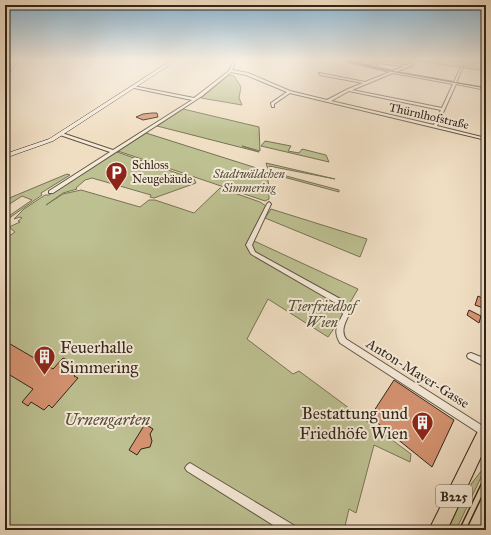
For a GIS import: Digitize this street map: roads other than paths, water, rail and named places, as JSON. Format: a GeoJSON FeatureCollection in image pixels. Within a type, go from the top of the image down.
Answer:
{"type":"FeatureCollection","features":[{"type":"Feature","properties":{"kind":"main road"},"geometry":{"type":"LineString","coordinates":[[5,156],[36,146],[61,134],[137,85]]}},
{"type":"Feature","properties":{"kind":"main road","name":"B225"},"geometry":{"type":"LineString","coordinates":[[438,530],[485,431]]}},
{"type":"Feature","properties":{"kind":"street"},"geometry":{"type":"LineString","coordinates":[[51,192],[194,100],[213,85]]}},
{"type":"Feature","properties":{"kind":"street","name":"Thürnlhofstraße"},"geometry":{"type":"LineString","coordinates":[[273,85],[289,92],[328,102],[486,139]]}},
{"type":"Feature","properties":{"kind":"street"},"geometry":{"type":"LineString","coordinates":[[328,102],[361,85]]}},
{"type":"Feature","properties":{"kind":"street"},"geometry":{"type":"LineString","coordinates":[[435,127],[453,85]]}},
{"type":"Feature","properties":{"kind":"street"},"geometry":{"type":"LineString","coordinates":[[464,85],[486,89]]}},
{"type":"Feature","properties":{"kind":"street"},"geometry":{"type":"LineString","coordinates":[[134,87],[194,100]]}},
{"type":"Feature","properties":{"kind":"street"},"geometry":{"type":"LineString","coordinates":[[349,90],[443,109]]}},
{"type":"Feature","properties":{"kind":"street"},"geometry":{"type":"LineString","coordinates":[[273,106],[272,104],[289,92]]}},
{"type":"Feature","properties":{"kind":"street"},"geometry":{"type":"LineString","coordinates":[[61,134],[114,152]]}},
{"type":"Feature","properties":{"kind":"street","name":"Anton-Mayer-Gasse"},"geometry":{"type":"LineString","coordinates":[[269,204],[249,245],[253,254],[342,304],[346,314],[338,331],[342,341],[485,431]]}},
{"type":"Feature","properties":{"kind":"street"},"geometry":{"type":"LineString","coordinates":[[471,356],[486,363]]}},
{"type":"Feature","properties":{"kind":"street"},"geometry":{"type":"LineString","coordinates":[[190,468],[291,530]]}},
{"type":"Feature","properties":{"kind":"tram line"},"geometry":{"type":"LineString","coordinates":[[469,85],[486,88]]}},
{"type":"Feature","properties":{"kind":"tram line"},"geometry":{"type":"LineString","coordinates":[[459,530],[486,474]]}},
{"type":"Feature","properties":{"kind":"tram line"},"geometry":{"type":"LineString","coordinates":[[466,530],[486,488]]}},
{"type":"Feature","properties":{"kind":"place","name":"Schloss Neugebäude"},"geometry":{"type":"Point","coordinates":[116,192]}},
{"type":"Feature","properties":{"kind":"place","name":"Feuerhalle Simmering"},"geometry":{"type":"Point","coordinates":[45,376]}},
{"type":"Feature","properties":{"kind":"place","name":"Bestattung und Friedhöfe Wien"},"geometry":{"type":"Point","coordinates":[423,442]}},
{"type":"Feature","properties":{"kind":"park label","name":"Stadtwäldchen Simmering"},"geometry":{"type":"Point","coordinates":[249,181]}},
{"type":"Feature","properties":{"kind":"park label","name":"Tierfriedhof Wien"},"geometry":{"type":"Point","coordinates":[322,314]}},
{"type":"Feature","properties":{"kind":"park label","name":"Urnengarten"},"geometry":{"type":"Point","coordinates":[107,419]}}]}
